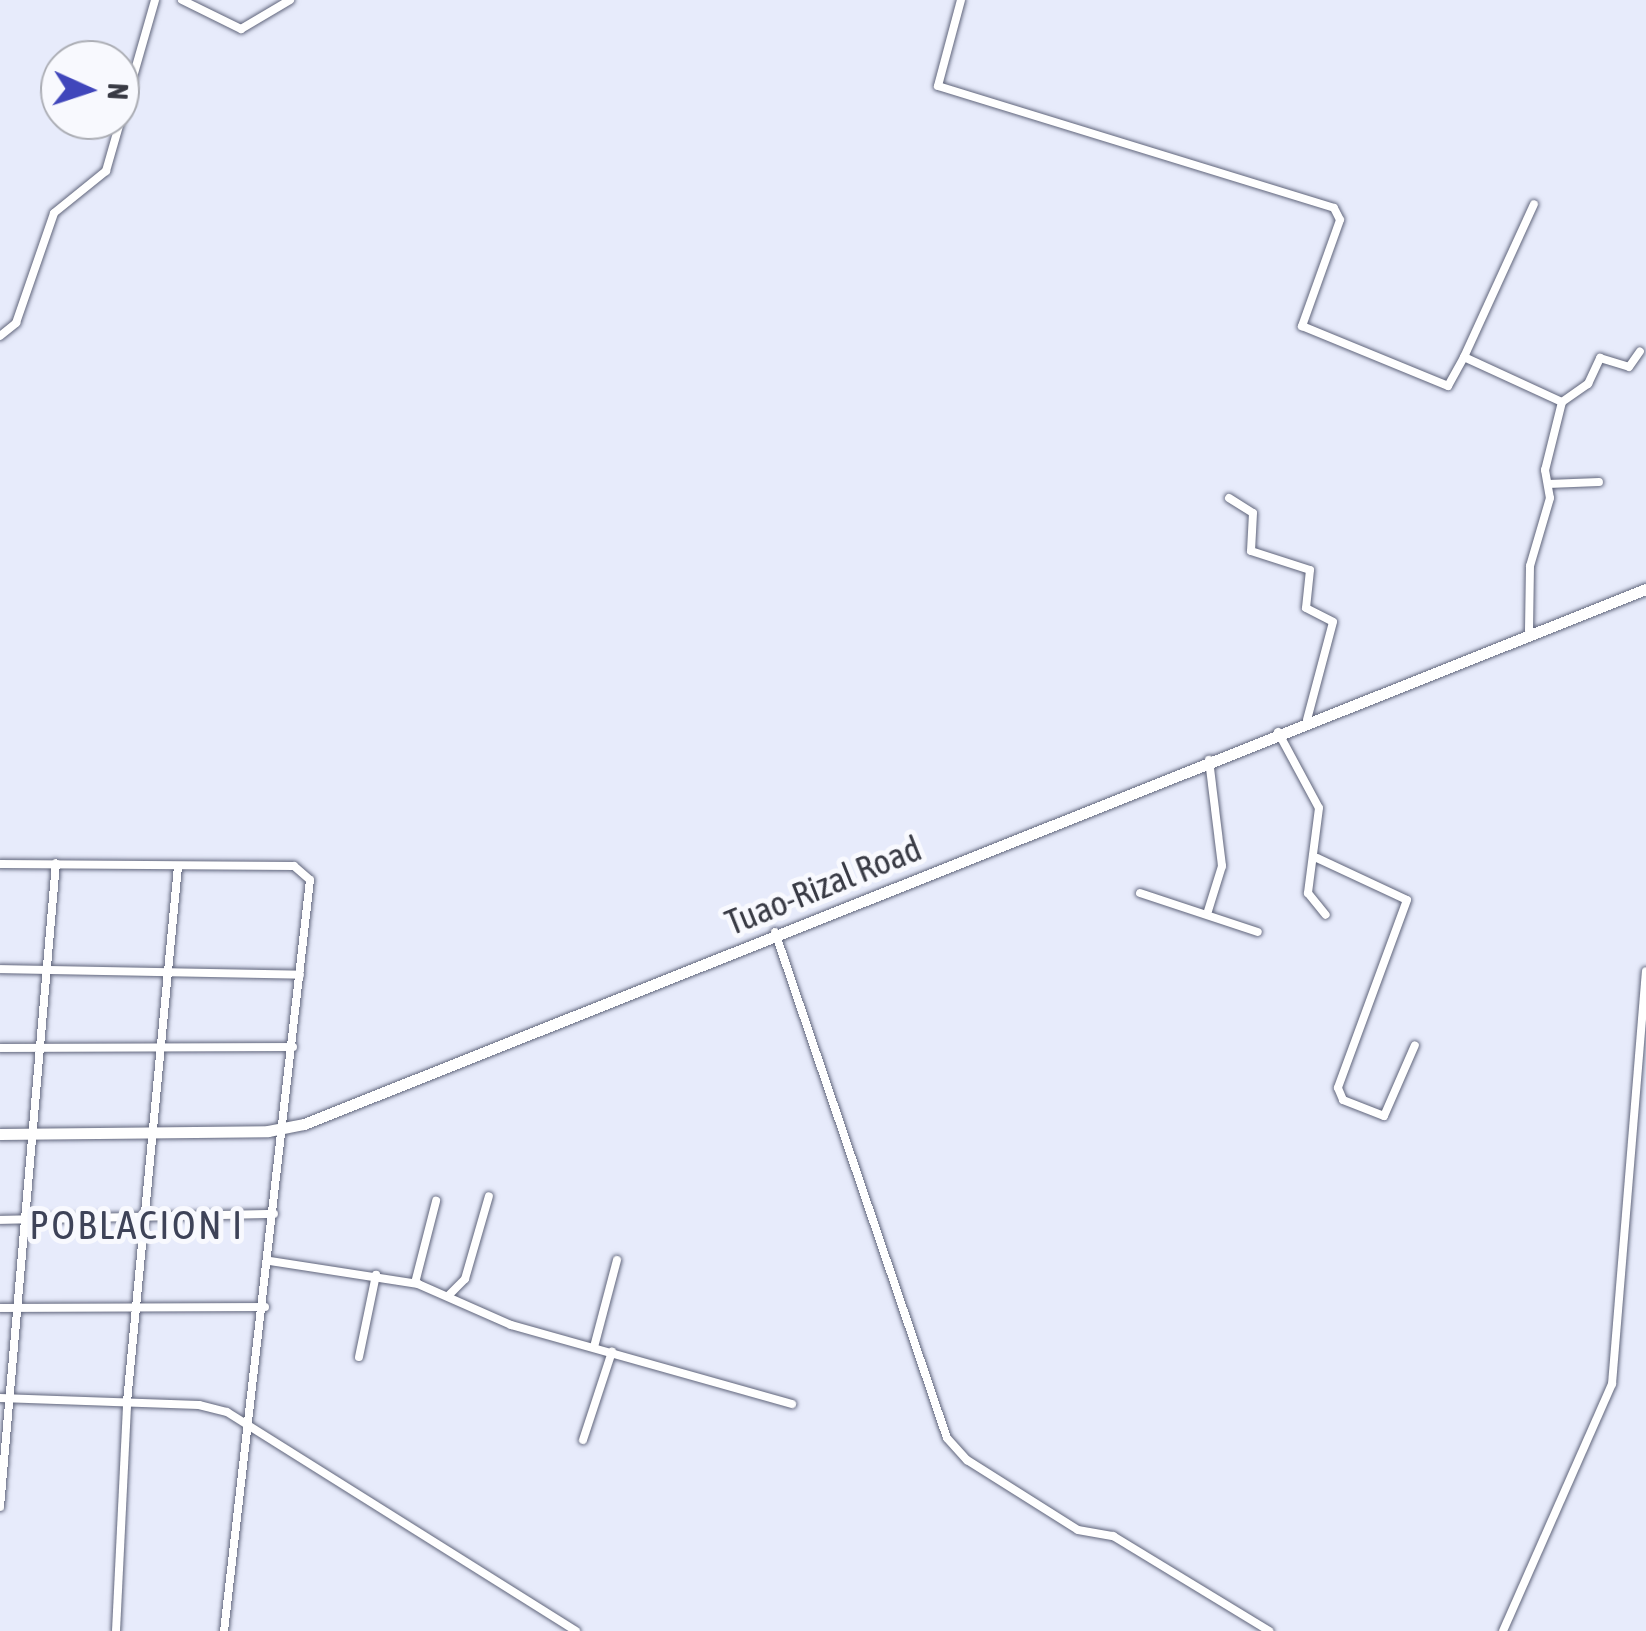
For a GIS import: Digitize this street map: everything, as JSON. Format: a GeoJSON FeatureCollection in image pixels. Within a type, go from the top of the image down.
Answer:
{"type":"FeatureCollection","features":[{"type":"Feature","properties":{"kind":"main road","name":"Tuao-Rizal Road"},"geometry":{"type":"LineString","coordinates":[[0,1134],[285,1128],[595,1009],[775,932],[1646,588]]}},
{"type":"Feature","properties":{"kind":"street"},"geometry":{"type":"LineString","coordinates":[[0,336],[16,322],[54,213],[106,171],[155,0]]}},
{"type":"Feature","properties":{"kind":"street"},"geometry":{"type":"LineString","coordinates":[[182,0],[241,28],[290,0]]}},
{"type":"Feature","properties":{"kind":"street"},"geometry":{"type":"LineString","coordinates":[[962,0],[938,86],[1334,208],[1340,220],[1300,325],[1448,386],[1534,204]]}},
{"type":"Feature","properties":{"kind":"street"},"geometry":{"type":"LineString","coordinates":[[1529,631],[1530,566],[1562,402],[1588,384],[1600,358],[1629,367],[1640,351]]}},
{"type":"Feature","properties":{"kind":"street"},"geometry":{"type":"LineString","coordinates":[[1464,357],[1562,402]]}},
{"type":"Feature","properties":{"kind":"street"},"geometry":{"type":"LineString","coordinates":[[1548,484],[1599,482]]}},
{"type":"Feature","properties":{"kind":"street"},"geometry":{"type":"LineString","coordinates":[[1229,498],[1252,509],[1251,551],[1310,570],[1306,608],[1333,622],[1307,720]]}},
{"type":"Feature","properties":{"kind":"street"},"geometry":{"type":"LineString","coordinates":[[1278,732],[1319,808],[1317,858],[1309,899],[1326,915]]}},
{"type":"Feature","properties":{"kind":"street"},"geometry":{"type":"LineString","coordinates":[[1208,911],[1222,866],[1209,760]]}},
{"type":"Feature","properties":{"kind":"street"},"geometry":{"type":"LineString","coordinates":[[1317,858],[1407,900],[1342,1076],[1342,1100],[1384,1116],[1414,1045]]}},
{"type":"Feature","properties":{"kind":"street"},"geometry":{"type":"LineString","coordinates":[[0,1507],[5,1398],[56,863]]}},
{"type":"Feature","properties":{"kind":"street"},"geometry":{"type":"LineString","coordinates":[[0,864],[294,866],[306,874],[312,890],[224,1631]]}},
{"type":"Feature","properties":{"kind":"street"},"geometry":{"type":"LineString","coordinates":[[116,1631],[127,1402],[172,970],[178,866]]}},
{"type":"Feature","properties":{"kind":"street"},"geometry":{"type":"LineString","coordinates":[[1140,893],[1208,911],[1258,932]]}},
{"type":"Feature","properties":{"kind":"street"},"geometry":{"type":"LineString","coordinates":[[775,932],[947,1438],[967,1460],[1078,1530],[1113,1536],[1270,1631]]}},
{"type":"Feature","properties":{"kind":"street"},"geometry":{"type":"LineString","coordinates":[[0,969],[300,975]]}},
{"type":"Feature","properties":{"kind":"street"},"geometry":{"type":"LineString","coordinates":[[1503,1631],[1612,1384],[1646,971]]}},
{"type":"Feature","properties":{"kind":"street"},"geometry":{"type":"LineString","coordinates":[[0,1048],[293,1047]]}},
{"type":"Feature","properties":{"kind":"street"},"geometry":{"type":"LineString","coordinates":[[448,1296],[465,1278],[489,1196]]}},
{"type":"Feature","properties":{"kind":"street"},"geometry":{"type":"LineString","coordinates":[[414,1283],[436,1201]]}},
{"type":"Feature","properties":{"kind":"street"},"geometry":{"type":"LineString","coordinates":[[0,1220],[274,1214]]}},
{"type":"Feature","properties":{"kind":"street"},"geometry":{"type":"LineString","coordinates":[[594,1346],[617,1260]]}},
{"type":"Feature","properties":{"kind":"street"},"geometry":{"type":"LineString","coordinates":[[270,1261],[414,1283],[511,1326],[792,1404]]}},
{"type":"Feature","properties":{"kind":"street"},"geometry":{"type":"LineString","coordinates":[[359,1357],[376,1276]]}},
{"type":"Feature","properties":{"kind":"street"},"geometry":{"type":"LineString","coordinates":[[0,1308],[136,1313],[265,1307]]}},
{"type":"Feature","properties":{"kind":"street"},"geometry":{"type":"LineString","coordinates":[[583,1440],[612,1352]]}},
{"type":"Feature","properties":{"kind":"street"},"geometry":{"type":"LineString","coordinates":[[5,1398],[200,1404],[250,1425],[576,1631]]}},
{"type":"Feature","properties":{"kind":"district","name":"POBLACION I"},"geometry":{"type":"Point","coordinates":[137,1225]}}]}
